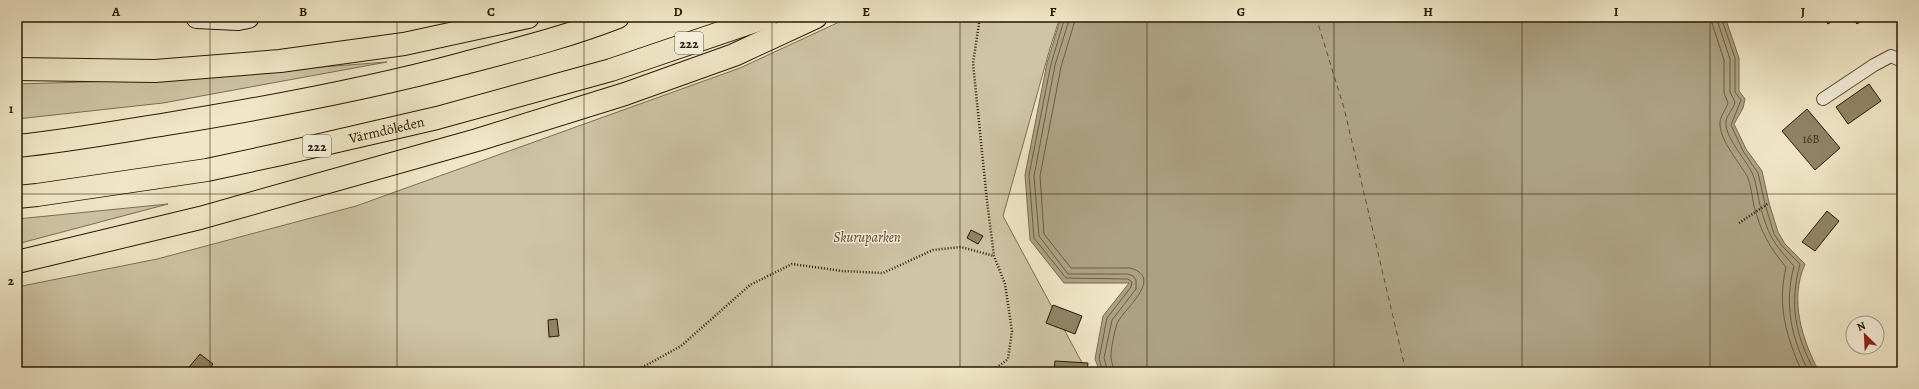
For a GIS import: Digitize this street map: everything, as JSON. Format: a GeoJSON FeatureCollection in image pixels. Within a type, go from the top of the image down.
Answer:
{"type":"FeatureCollection","features":[{"type":"Feature","properties":{"kind":"highway"},"geometry":{"type":"LineString","coordinates":[[17,69],[155,71],[280,61],[404,44],[528,17]]}},
{"type":"Feature","properties":{"kind":"highway"},"geometry":{"type":"LineString","coordinates":[[17,146],[52,142],[251,111],[354,90],[424,74],[588,29],[618,17]]}},
{"type":"Feature","properties":{"kind":"highway","name":"Värmdöleden"},"geometry":{"type":"LineString","coordinates":[[17,197],[207,170],[437,118],[611,70],[767,17]]}},
{"type":"Feature","properties":{"kind":"highway"},"geometry":{"type":"LineString","coordinates":[[17,262],[200,218],[477,140],[625,94],[734,55],[816,17]]}},
{"type":"Feature","properties":{"kind":"main road"},"geometry":{"type":"LineString","coordinates":[[197,17],[238,19],[248,17]]}},
{"type":"Feature","properties":{"kind":"lane"},"geometry":{"type":"LineString","coordinates":[[1823,99],[1874,65],[1892,56],[1902,61]]}},
{"type":"Feature","properties":{"kind":"path"},"geometry":{"type":"LineString","coordinates":[[980,17],[973,63],[987,202],[994,256],[1005,284],[1012,331],[1008,359],[991,372]]}},
{"type":"Feature","properties":{"kind":"path"},"geometry":{"type":"LineString","coordinates":[[1739,223],[1769,203]]}},
{"type":"Feature","properties":{"kind":"path"},"geometry":{"type":"LineString","coordinates":[[634,372],[681,346],[750,285],[792,264],[842,271],[883,273],[932,250],[961,247],[994,256]]}},
{"type":"Feature","properties":{"kind":"green space","name":"Skuruparken"},"geometry":{"type":"Polygon","coordinates":[[[850,17],[1060,17],[1003,216],[1087,372],[17,372],[17,287],[157,259],[356,206],[740,68],[850,17]]]}},
{"type":"Feature","properties":{"kind":"green space"},"geometry":{"type":"Polygon","coordinates":[[[387,62],[163,103],[17,119],[17,84],[152,80],[387,62]]]}},
{"type":"Feature","properties":{"kind":"green space"},"geometry":{"type":"Polygon","coordinates":[[[168,204],[17,244],[17,219],[168,204]]]}},
{"type":"Feature","properties":{"kind":"water"},"geometry":{"type":"Polygon","coordinates":[[[1061,17],[1725,17],[1739,58],[1739,91],[1745,99],[1743,108],[1734,124],[1746,149],[1762,171],[1769,203],[1778,232],[1785,244],[1805,264],[1800,278],[1798,305],[1807,346],[1819,372],[1100,372],[1095,359],[1103,316],[1129,283],[1064,283],[1030,240],[1025,175],[1047,63],[1061,17]]]}},
{"type":"Feature","properties":{"kind":"building"},"geometry":{"type":"Polygon","coordinates":[[[1822,17],[1838,17],[1828,24],[1822,17]]]}},
{"type":"Feature","properties":{"kind":"building"},"geometry":{"type":"Polygon","coordinates":[[[1852,17],[1867,17],[1857,24],[1852,17]]]}},
{"type":"Feature","properties":{"kind":"building"},"geometry":{"type":"Polygon","coordinates":[[[1869,84],[1881,101],[1848,124],[1836,107],[1869,84]]]}},
{"type":"Feature","properties":{"kind":"building"},"geometry":{"type":"Polygon","coordinates":[[[1807,109],[1840,148],[1815,170],[1782,131],[1807,109]]]}},
{"type":"Feature","properties":{"kind":"building"},"geometry":{"type":"Polygon","coordinates":[[[1827,211],[1839,221],[1815,251],[1802,242],[1827,211]]]}},
{"type":"Feature","properties":{"kind":"building"},"geometry":{"type":"Polygon","coordinates":[[[971,230],[983,236],[978,244],[967,238],[971,230]]]}},
{"type":"Feature","properties":{"kind":"building"},"geometry":{"type":"Polygon","coordinates":[[[1053,305],[1082,316],[1075,334],[1046,323],[1053,305]]]}},
{"type":"Feature","properties":{"kind":"building"},"geometry":{"type":"Polygon","coordinates":[[[557,319],[559,336],[549,337],[548,320],[557,319]]]}},
{"type":"Feature","properties":{"kind":"building"},"geometry":{"type":"Polygon","coordinates":[[[200,354],[213,364],[207,372],[185,372],[200,354]]]}},
{"type":"Feature","properties":{"kind":"building"},"geometry":{"type":"Polygon","coordinates":[[[1055,361],[1088,363],[1087,372],[1054,372],[1055,361]]]}},
{"type":"Feature","properties":{"kind":"ferry route"},"geometry":{"type":"LineString","coordinates":[[1316,17],[1344,108],[1406,372]]}}]}
